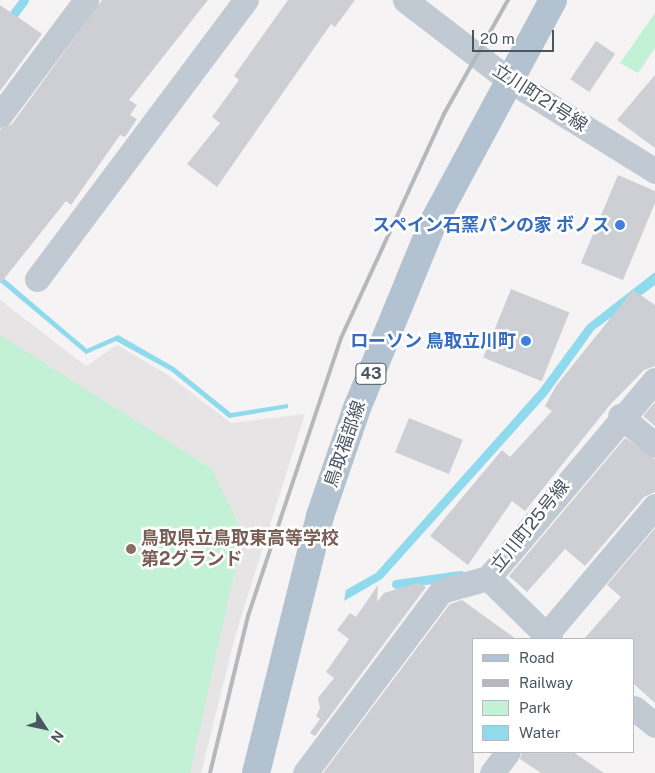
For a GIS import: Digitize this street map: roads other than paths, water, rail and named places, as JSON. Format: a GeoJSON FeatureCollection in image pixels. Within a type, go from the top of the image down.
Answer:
{"type":"FeatureCollection","features":[{"type":"Feature","properties":{"kind":"main road","name":"鳥取福部線"},"geometry":{"type":"LineString","coordinates":[[256,773],[317,526],[357,408],[433,223],[553,0]]}},
{"type":"Feature","properties":{"kind":"street"},"geometry":{"type":"LineString","coordinates":[[0,115],[86,0]]}},
{"type":"Feature","properties":{"kind":"street"},"geometry":{"type":"LineString","coordinates":[[36,279],[246,0]]}},
{"type":"Feature","properties":{"kind":"street","name":"立川町21号線"},"geometry":{"type":"LineString","coordinates":[[405,0],[509,80],[655,171]]}},
{"type":"Feature","properties":{"kind":"street","name":"立川町25号線"},"geometry":{"type":"LineString","coordinates":[[304,773],[441,591],[488,578],[620,416],[655,380]]}},
{"type":"Feature","properties":{"kind":"street"},"geometry":{"type":"LineString","coordinates":[[620,416],[655,445]]}},
{"type":"Feature","properties":{"kind":"street"},"geometry":{"type":"LineString","coordinates":[[488,578],[548,637],[655,506]]}},
{"type":"Feature","properties":{"kind":"street"},"geometry":{"type":"LineString","coordinates":[[635,709],[655,725]]}},
{"type":"Feature","properties":{"kind":"street"},"geometry":{"type":"LineString","coordinates":[[492,773],[507,753]]}},
{"type":"Feature","properties":{"kind":"water"},"geometry":{"type":"Polygon","coordinates":[[[655,272],[655,285],[594,330],[547,395],[382,579],[344,601],[346,590],[376,573],[540,389],[587,325],[655,272]]]}},
{"type":"Feature","properties":{"kind":"water"},"geometry":{"type":"Polygon","coordinates":[[[0,275],[87,349],[118,335],[174,367],[231,413],[288,404],[288,408],[229,418],[171,371],[116,341],[86,354],[0,282],[0,275]]]}},
{"type":"Feature","properties":{"kind":"waterway"},"geometry":{"type":"LineString","coordinates":[[0,32],[24,0]]}},
{"type":"Feature","properties":{"kind":"waterway"},"geometry":{"type":"LineString","coordinates":[[396,584],[460,575]]}},
{"type":"Feature","properties":{"kind":"railway"},"geometry":{"type":"LineString","coordinates":[[210,773],[248,616],[341,338],[444,114],[508,0]]}},
{"type":"Feature","properties":{"kind":"place","name":"スペイン石窯パンの家 ボノス"},"geometry":{"type":"Point","coordinates":[620,225]}},
{"type":"Feature","properties":{"kind":"place","name":"ローソン 鳥取立川町"},"geometry":{"type":"Point","coordinates":[526,341]}},
{"type":"Feature","properties":{"kind":"place","name":"鳥取県立鳥取東高等学校 第2グランド"},"geometry":{"type":"Point","coordinates":[131,549]}}]}
